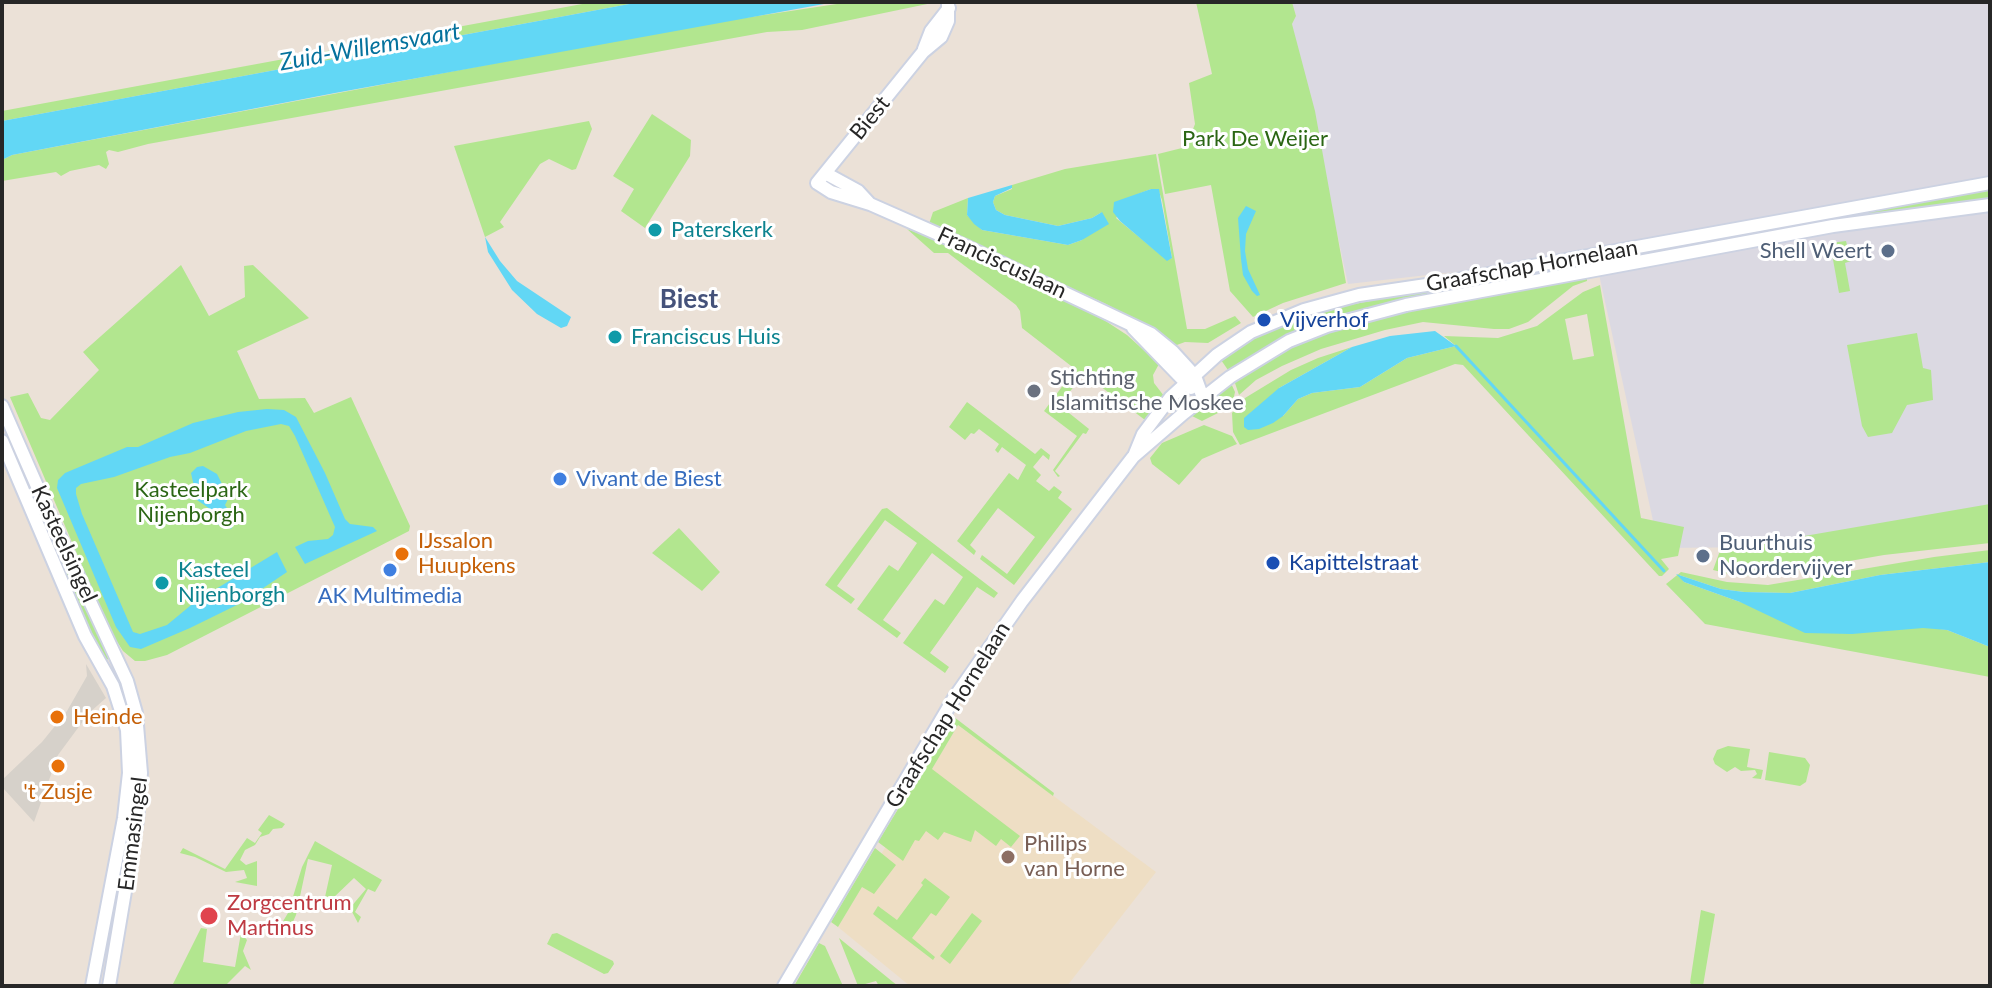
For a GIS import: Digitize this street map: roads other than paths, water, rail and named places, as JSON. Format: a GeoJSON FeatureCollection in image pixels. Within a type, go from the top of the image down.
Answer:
{"type":"FeatureCollection","features":[{"type":"Feature","properties":{"kind":"street","name":"Biest"},"geometry":{"type":"LineString","coordinates":[[817,183],[923,52],[931,31],[948,5]]}},
{"type":"Feature","properties":{"kind":"street","name":"Franciscuslaan"},"geometry":{"type":"LineString","coordinates":[[825,173],[858,191],[870,204]]}},
{"type":"Feature","properties":{"kind":"street","name":"Franciscuslaan"},"geometry":{"type":"LineString","coordinates":[[817,183],[831,192],[870,204],[1068,293],[1133,328],[1151,334],[1162,343],[1203,398]]}},
{"type":"Feature","properties":{"kind":"street","name":"Graafschap Hornelaan"},"geometry":{"type":"LineString","coordinates":[[1133,457],[1143,434],[1170,398],[1217,355],[1251,332],[1304,310],[1359,295],[1990,183]]}},
{"type":"Feature","properties":{"kind":"street","name":"Graafschap Hornelaan"},"geometry":{"type":"LineString","coordinates":[[784,986],[967,678],[1022,601],[1133,457],[1203,398],[1274,349],[1327,326],[1363,315],[1831,227],[1990,205]]}},
{"type":"Feature","properties":{"kind":"street","name":"Kasteelsingel"},"geometry":{"type":"LineString","coordinates":[[2,406],[127,681]]}},
{"type":"Feature","properties":{"kind":"street","name":"Kasteelsingel"},"geometry":{"type":"LineString","coordinates":[[2,441],[85,636],[113,686]]}},
{"type":"Feature","properties":{"kind":"street","name":"Emmasingel"},"geometry":{"type":"LineString","coordinates":[[109,986],[127,892],[141,773],[139,729],[127,681]]}},
{"type":"Feature","properties":{"kind":"street","name":"Emmasingel"},"geometry":{"type":"LineString","coordinates":[[92,986],[113,888],[129,773],[127,730],[113,686]]}},
{"type":"Feature","properties":{"kind":"water"},"geometry":{"type":"Polygon","coordinates":[[[640,2],[835,2],[335,93],[12,155],[2,160],[2,121],[640,2]]]}},
{"type":"Feature","properties":{"kind":"water"},"geometry":{"type":"Polygon","coordinates":[[[1012,185],[1012,188],[995,196],[993,202],[996,210],[1005,215],[1058,226],[1092,218],[1102,212],[1109,224],[1068,245],[982,230],[974,224],[967,215],[968,198],[1012,185]]]}},
{"type":"Feature","properties":{"kind":"water"},"geometry":{"type":"Polygon","coordinates":[[[1159,189],[1172,258],[1167,261],[1113,212],[1114,202],[1159,189]]]}},
{"type":"Feature","properties":{"kind":"water"},"geometry":{"type":"Polygon","coordinates":[[[1246,206],[1256,211],[1246,234],[1245,251],[1248,269],[1260,295],[1257,296],[1243,275],[1241,259],[1238,218],[1246,206]]]}},
{"type":"Feature","properties":{"kind":"water"},"geometry":{"type":"Polygon","coordinates":[[[485,237],[517,281],[571,317],[567,326],[561,328],[537,314],[512,290],[488,252],[485,237]]]}},
{"type":"Feature","properties":{"kind":"water"},"geometry":{"type":"Polygon","coordinates":[[[1435,331],[1456,346],[1407,358],[1360,387],[1312,393],[1298,399],[1273,423],[1259,429],[1248,430],[1244,427],[1244,418],[1279,388],[1352,347],[1390,336],[1435,331]]]}},
{"type":"Feature","properties":{"kind":"water"},"geometry":{"type":"Polygon","coordinates":[[[284,410],[296,417],[345,519],[350,524],[373,527],[377,531],[305,564],[295,547],[308,541],[328,539],[335,527],[295,436],[289,426],[281,424],[246,431],[190,453],[81,484],[76,488],[76,494],[82,514],[133,632],[140,634],[167,625],[196,601],[277,552],[287,572],[241,603],[190,628],[141,649],[130,647],[116,627],[57,488],[58,480],[65,473],[193,423],[238,412],[284,410]]]}},
{"type":"Feature","properties":{"kind":"water"},"geometry":{"type":"Polygon","coordinates":[[[203,466],[217,474],[225,490],[228,499],[225,505],[236,522],[231,529],[223,523],[221,526],[215,523],[217,518],[213,511],[197,500],[191,473],[203,466]]]}},
{"type":"Feature","properties":{"kind":"water"},"geometry":{"type":"Polygon","coordinates":[[[1990,562],[1990,647],[1947,630],[1923,628],[1852,634],[1805,633],[1740,602],[1684,582],[1676,574],[1721,589],[1790,593],[1880,575],[1990,562]]]}},
{"type":"Feature","properties":{"kind":"waterway"},"geometry":{"type":"LineString","coordinates":[[1456,346],[1664,571]]}},
{"type":"Feature","properties":{"kind":"place","name":"Paterskerk"},"geometry":{"type":"Point","coordinates":[655,230]}},
{"type":"Feature","properties":{"kind":"place","name":"Shell Weert"},"geometry":{"type":"Point","coordinates":[1888,251]}},
{"type":"Feature","properties":{"kind":"place","name":"Vijverhof"},"geometry":{"type":"Point","coordinates":[1264,320]}},
{"type":"Feature","properties":{"kind":"place","name":"Franciscus Huis"},"geometry":{"type":"Point","coordinates":[615,337]}},
{"type":"Feature","properties":{"kind":"place","name":"Stichting Islamitische Moskee"},"geometry":{"type":"Point","coordinates":[1034,391]}},
{"type":"Feature","properties":{"kind":"place","name":"Vivant de Biest"},"geometry":{"type":"Point","coordinates":[560,479]}},
{"type":"Feature","properties":{"kind":"place","name":"IJssalon Huupkens"},"geometry":{"type":"Point","coordinates":[402,554]}},
{"type":"Feature","properties":{"kind":"place","name":"Buurthuis Noordervijver"},"geometry":{"type":"Point","coordinates":[1703,556]}},
{"type":"Feature","properties":{"kind":"place","name":"Kapittelstraat"},"geometry":{"type":"Point","coordinates":[1273,563]}},
{"type":"Feature","properties":{"kind":"place","name":"AK Multimedia"},"geometry":{"type":"Point","coordinates":[390,570]}},
{"type":"Feature","properties":{"kind":"place","name":"Kasteel Nijenborgh"},"geometry":{"type":"Point","coordinates":[162,583]}},
{"type":"Feature","properties":{"kind":"place","name":"Heinde"},"geometry":{"type":"Point","coordinates":[57,717]}},
{"type":"Feature","properties":{"kind":"place","name":"'t Zusje"},"geometry":{"type":"Point","coordinates":[58,766]}},
{"type":"Feature","properties":{"kind":"place","name":"Philips van Horne"},"geometry":{"type":"Point","coordinates":[1008,857]}},
{"type":"Feature","properties":{"kind":"place","name":"Zorgcentrum Martinus"},"geometry":{"type":"Point","coordinates":[209,916]}},
{"type":"Feature","properties":{"kind":"district","name":"Biest"},"geometry":{"type":"Point","coordinates":[689,300]}},
{"type":"Feature","properties":{"kind":"water label","name":"Zuid-Willemsvaart"},"geometry":{"type":"Point","coordinates":[370,47]}},
{"type":"Feature","properties":{"kind":"park label","name":"Park De Weijer"},"geometry":{"type":"Point","coordinates":[1255,139]}},
{"type":"Feature","properties":{"kind":"park label","name":"Kasteelpark Nijenborgh"},"geometry":{"type":"Point","coordinates":[191,502]}}]}
